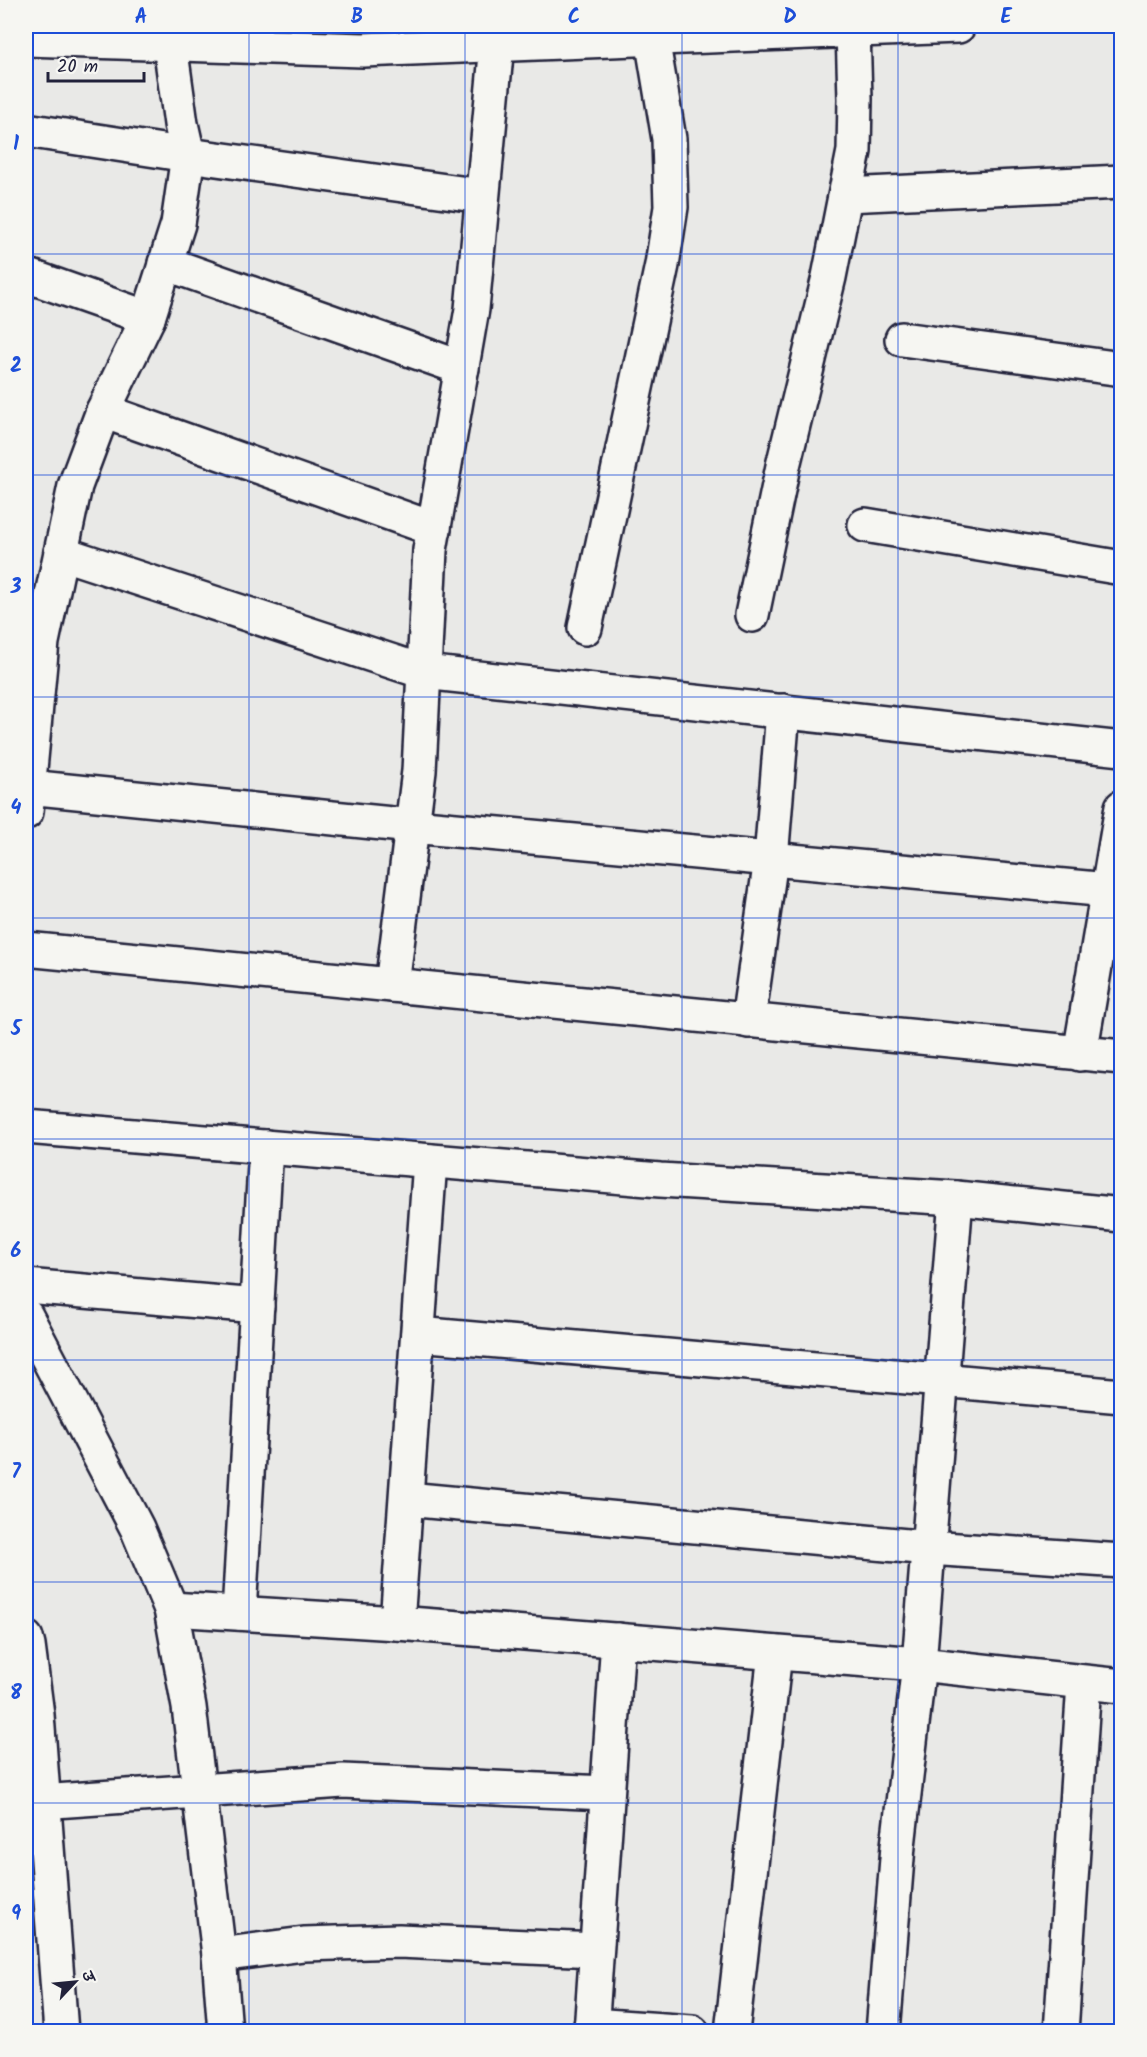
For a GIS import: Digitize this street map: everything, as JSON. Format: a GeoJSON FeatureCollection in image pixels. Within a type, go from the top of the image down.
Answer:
{"type":"FeatureCollection","features":[{"type":"Feature","properties":{"kind":"street"},"geometry":{"type":"LineString","coordinates":[[454,26],[497,44]]}},
{"type":"Feature","properties":{"kind":"street"},"geometry":{"type":"LineString","coordinates":[[26,39],[174,35],[363,50],[497,44],[651,32],[853,30],[958,26]]}},
{"type":"Feature","properties":{"kind":"street"},"geometry":{"type":"LineString","coordinates":[[752,615],[783,466],[829,277],[854,151],[853,30]]}},
{"type":"Feature","properties":{"kind":"street"},"geometry":{"type":"LineString","coordinates":[[585,628],[659,276],[671,207],[669,139],[651,32]]}},
{"type":"Feature","properties":{"kind":"street"},"geometry":{"type":"LineString","coordinates":[[174,35],[181,124],[188,155],[178,224],[148,318],[103,411],[75,486],[42,642],[27,800],[412,826],[1108,890]]}},
{"type":"Feature","properties":{"kind":"street"},"geometry":{"type":"LineString","coordinates":[[392,985],[419,771],[430,550],[472,309],[497,44]]}},
{"type":"Feature","properties":{"kind":"street"},"geometry":{"type":"LineString","coordinates":[[26,130],[483,196]]}},
{"type":"Feature","properties":{"kind":"street"},"geometry":{"type":"LineString","coordinates":[[846,195],[1122,182]]}},
{"type":"Feature","properties":{"kind":"street"},"geometry":{"type":"LineString","coordinates":[[165,263],[462,368]]}},
{"type":"Feature","properties":{"kind":"street"},"geometry":{"type":"LineString","coordinates":[[26,275],[148,318]]}},
{"type":"Feature","properties":{"kind":"street"},"geometry":{"type":"LineString","coordinates":[[902,339],[1122,369]]}},
{"type":"Feature","properties":{"kind":"street"},"geometry":{"type":"LineString","coordinates":[[103,411],[434,529]]}},
{"type":"Feature","properties":{"kind":"street"},"geometry":{"type":"LineString","coordinates":[[865,525],[1122,568]]}},
{"type":"Feature","properties":{"kind":"street"},"geometry":{"type":"LineString","coordinates":[[61,553],[424,672],[1122,749]]}},
{"type":"Feature","properties":{"kind":"street"},"geometry":{"type":"LineString","coordinates":[[748,1021],[771,859],[783,711]]}},
{"type":"Feature","properties":{"kind":"street"},"geometry":{"type":"LineString","coordinates":[[1080,1054],[1122,807]]}},
{"type":"Feature","properties":{"kind":"street"},"geometry":{"type":"LineString","coordinates":[[26,949],[1122,1057]]}},
{"type":"Feature","properties":{"kind":"street"},"geometry":{"type":"LineString","coordinates":[[26,1127],[660,1180],[956,1198],[1122,1215]]}},
{"type":"Feature","properties":{"kind":"street"},"geometry":{"type":"LineString","coordinates":[[238,1613],[266,1148]]}},
{"type":"Feature","properties":{"kind":"street"},"geometry":{"type":"LineString","coordinates":[[397,1623],[430,1161]]}},
{"type":"Feature","properties":{"kind":"street"},"geometry":{"type":"LineString","coordinates":[[883,2031],[898,1846],[920,1664],[956,1198]]}},
{"type":"Feature","properties":{"kind":"street"},"geometry":{"type":"LineString","coordinates":[[26,1286],[257,1306]]}},
{"type":"Feature","properties":{"kind":"street"},"geometry":{"type":"LineString","coordinates":[[26,1316],[137,1528],[171,1609],[189,1707],[200,1791],[219,1955],[225,2031]]}},
{"type":"Feature","properties":{"kind":"street"},"geometry":{"type":"LineString","coordinates":[[418,1334],[1122,1396]]}},
{"type":"Feature","properties":{"kind":"street"},"geometry":{"type":"LineString","coordinates":[[407,1499],[929,1548],[1122,1561]]}},
{"type":"Feature","properties":{"kind":"street"},"geometry":{"type":"LineString","coordinates":[[171,1609],[397,1623],[920,1664],[1122,1686]]}},
{"type":"Feature","properties":{"kind":"street"},"geometry":{"type":"LineString","coordinates":[[26,1638],[34,1802],[60,2031]]}},
{"type":"Feature","properties":{"kind":"street"},"geometry":{"type":"LineString","coordinates":[[618,1640],[591,2028],[692,2031]]}},
{"type":"Feature","properties":{"kind":"street"},"geometry":{"type":"LineString","coordinates":[[732,2031],[775,1653]]}},
{"type":"Feature","properties":{"kind":"street"},"geometry":{"type":"LineString","coordinates":[[1061,2031],[1084,1683]]}},
{"type":"Feature","properties":{"kind":"street"},"geometry":{"type":"LineString","coordinates":[[34,1802],[343,1781],[606,1793]]}},
{"type":"Feature","properties":{"kind":"street"},"geometry":{"type":"LineString","coordinates":[[219,1955],[304,1944],[399,1941],[596,1950]]}}]}
